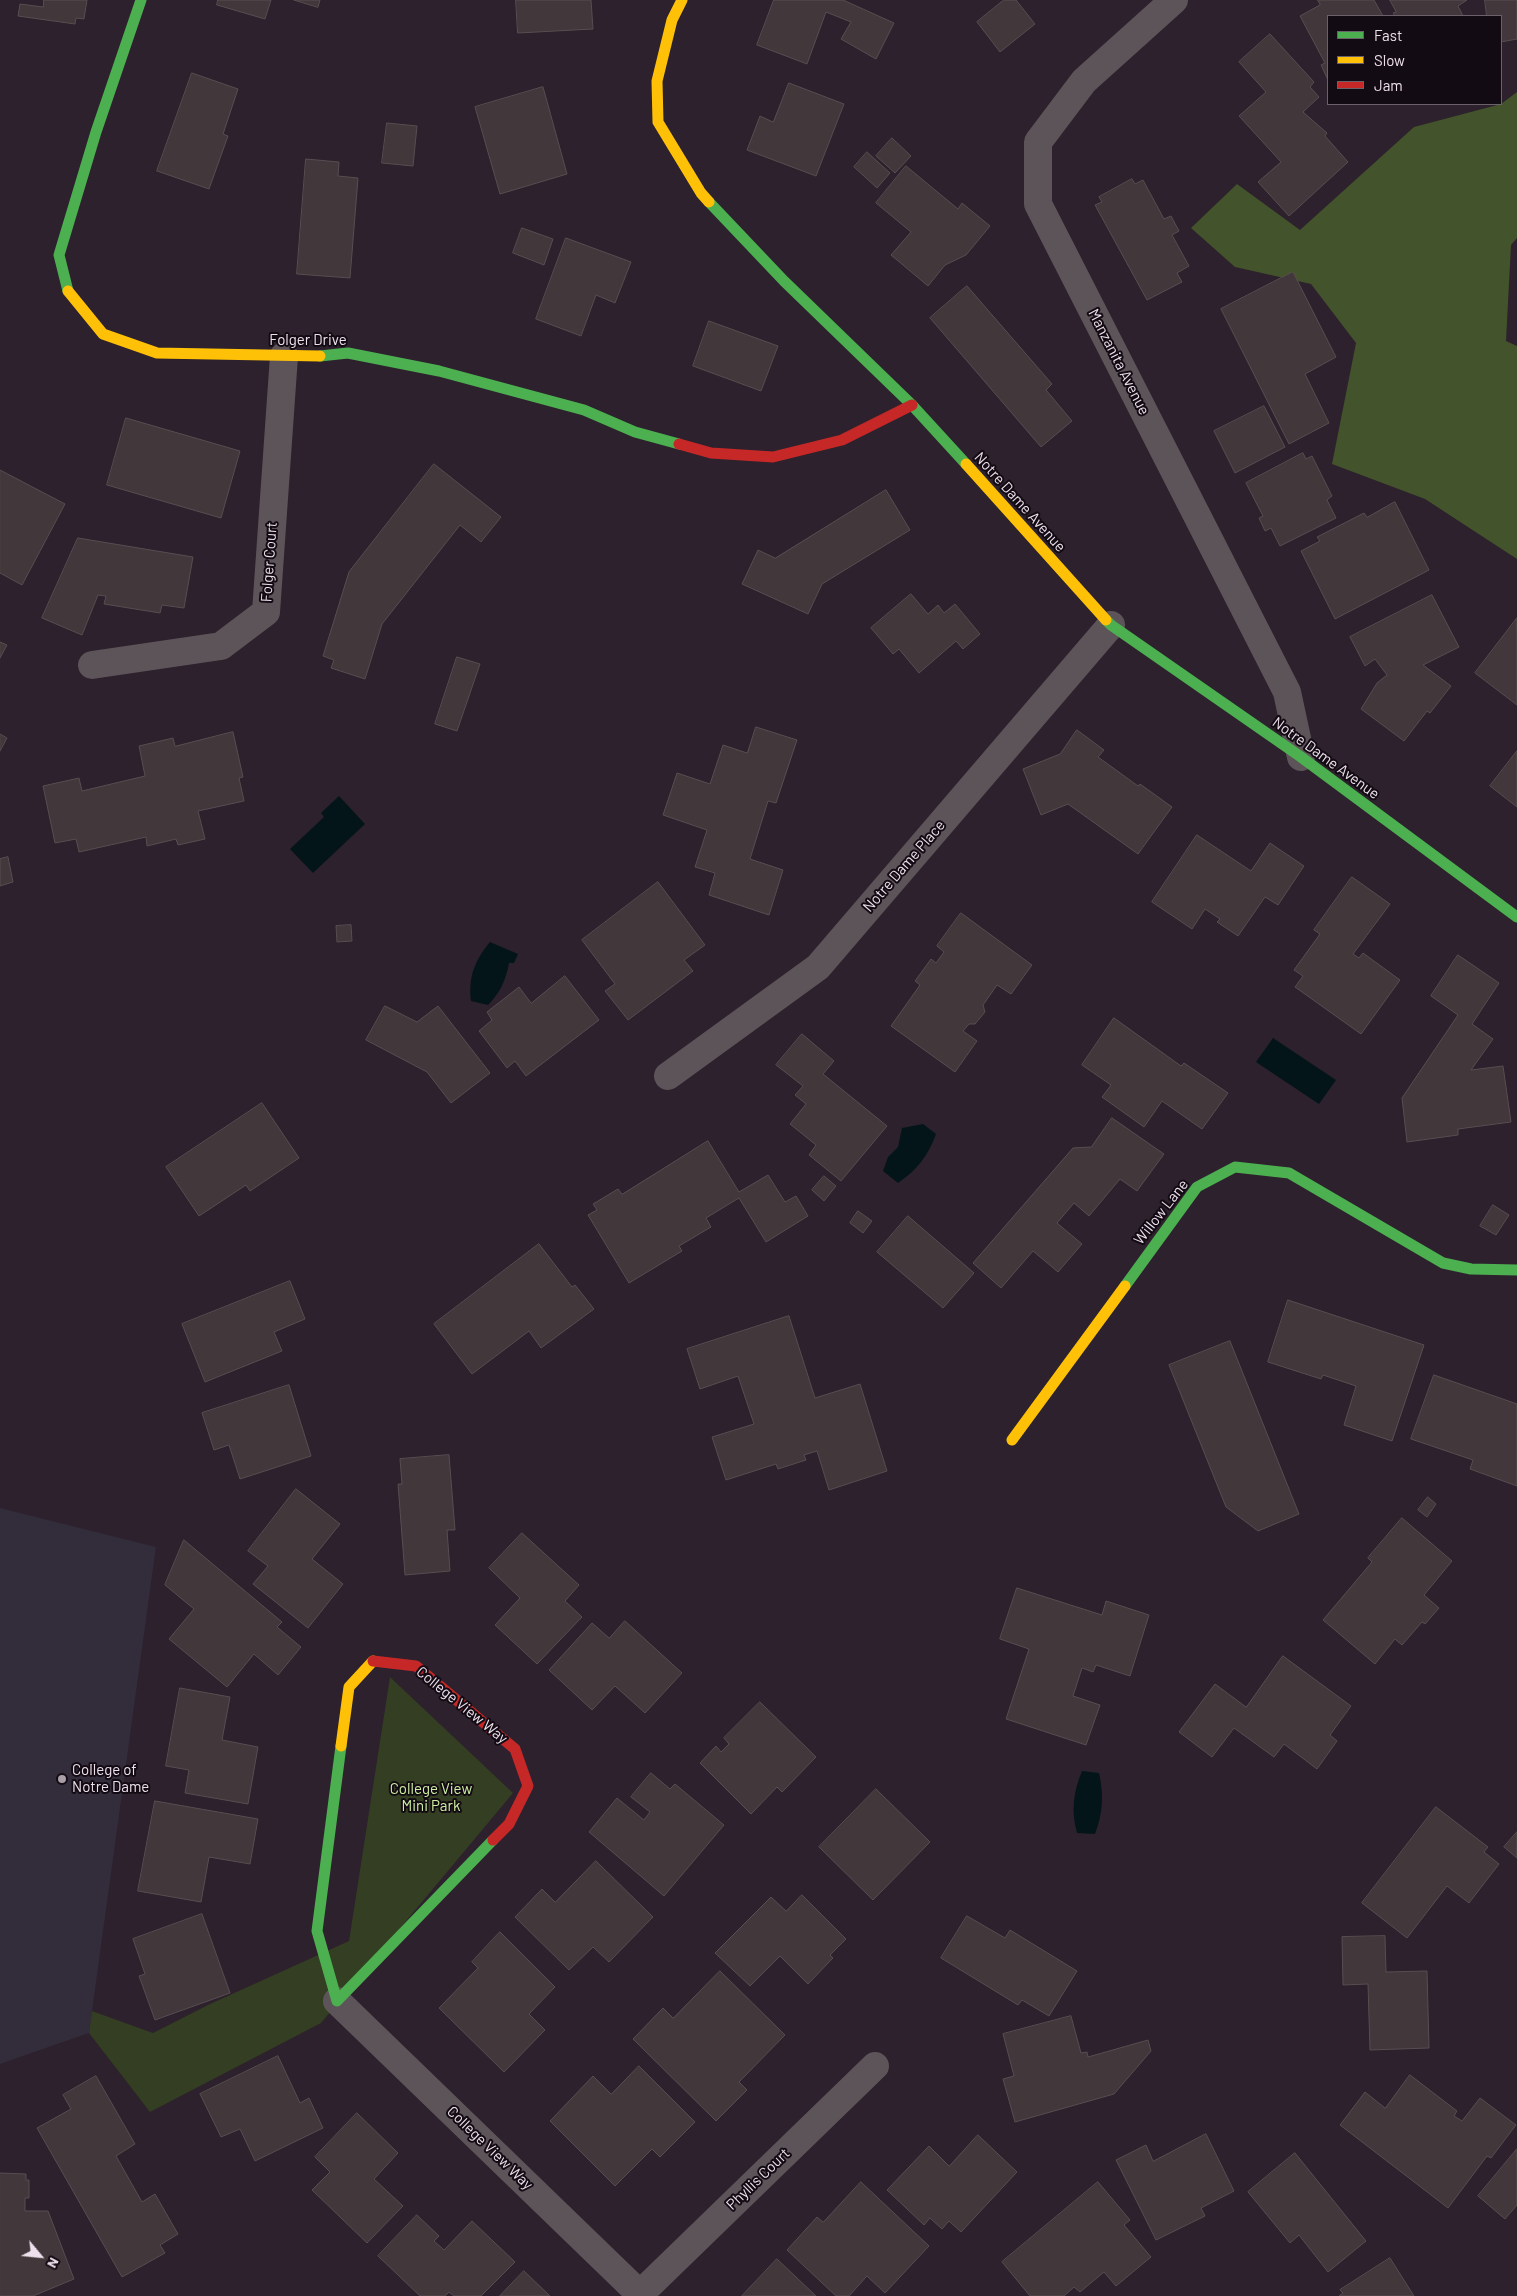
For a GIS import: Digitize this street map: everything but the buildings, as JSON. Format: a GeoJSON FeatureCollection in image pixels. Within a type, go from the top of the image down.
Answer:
{"type":"FeatureCollection","features":[{"type":"Feature","properties":{"kind":"street","name":"Folger Drive"},"geometry":{"type":"LineString","coordinates":[[141,0],[96,132],[59,255],[68,293],[103,334],[157,353],[284,356],[318,356],[348,353],[439,371],[584,410],[635,432],[711,453],[773,457],[842,440],[912,405]]}},
{"type":"Feature","properties":{"kind":"street","name":"Notre Dame Avenue"},"geometry":{"type":"LineString","coordinates":[[682,0],[672,20],[657,81],[658,122],[701,193],[784,280],[912,405],[1111,625],[1301,757],[1517,917]]}},
{"type":"Feature","properties":{"kind":"street","name":"Manzanita Avenue"},"geometry":{"type":"LineString","coordinates":[[1174,0],[1084,81],[1038,142],[1038,204],[1287,692],[1301,757]]}},
{"type":"Feature","properties":{"kind":"street","name":"Folger Court"},"geometry":{"type":"LineString","coordinates":[[92,665],[221,646],[266,612],[284,356]]}},
{"type":"Feature","properties":{"kind":"street","name":"Notre Dame Place"},"geometry":{"type":"LineString","coordinates":[[668,1076],[818,967],[1111,625]]}},
{"type":"Feature","properties":{"kind":"street","name":"Willow Lane"},"geometry":{"type":"LineString","coordinates":[[1012,1440],[1197,1187],[1235,1167],[1289,1173],[1443,1263],[1471,1269],[1517,1270]]}},
{"type":"Feature","properties":{"kind":"street","name":"College View Way"},"geometry":{"type":"LineString","coordinates":[[337,2002],[508,1824],[528,1786],[515,1749],[416,1666],[374,1661],[349,1688],[316,1931],[337,2002],[642,2294]]}},
{"type":"Feature","properties":{"kind":"street","name":"Phyllis Court"},"geometry":{"type":"LineString","coordinates":[[642,2294],[875,2066]]}},
{"type":"Feature","properties":{"kind":"shaded area"},"geometry":{"type":"Polygon","coordinates":[[[339,796],[365,824],[313,873],[290,849],[324,817],[321,813],[339,796]]]}},
{"type":"Feature","properties":{"kind":"shaded area"},"geometry":{"type":"Polygon","coordinates":[[[490,942],[518,954],[514,963],[509,963],[502,986],[488,1005],[471,1001],[470,992],[474,969],[480,955],[490,942]]]}},
{"type":"Feature","properties":{"kind":"shaded area"},"geometry":{"type":"Polygon","coordinates":[[[1273,1038],[1336,1080],[1319,1104],[1256,1062],[1273,1038]]]}},
{"type":"Feature","properties":{"kind":"shaded area"},"geometry":{"type":"Polygon","coordinates":[[[923,1124],[936,1134],[933,1142],[921,1162],[898,1183],[883,1171],[888,1157],[898,1147],[902,1128],[923,1124]]]}},
{"type":"Feature","properties":{"kind":"shaded area","name":"College of Notre Dame"},"geometry":{"type":"Polygon","coordinates":[[[0,1508],[156,1547],[89,2033],[0,2064],[0,1508]]]}},
{"type":"Feature","properties":{"kind":"shaded area"},"geometry":{"type":"Polygon","coordinates":[[[1082,1771],[1099,1773],[1102,1804],[1095,1834],[1077,1833],[1075,1825],[1074,1802],[1082,1771]]]}},
{"type":"Feature","properties":{"kind":"green space"},"geometry":{"type":"Polygon","coordinates":[[[1517,92],[1517,238],[1511,245],[1506,341],[1517,346],[1517,559],[1425,499],[1332,464],[1356,343],[1311,284],[1235,267],[1191,228],[1237,184],[1300,230],[1414,127],[1502,105],[1517,92]]]}},
{"type":"Feature","properties":{"kind":"green space","name":"College View Mini Park"},"geometry":{"type":"Polygon","coordinates":[[[390,1677],[513,1793],[321,2023],[150,2112],[89,2033],[92,2011],[153,2033],[208,2005],[349,1941],[390,1677]]]}},
{"type":"Feature","properties":{"kind":"traffic: fast"},"geometry":{"type":"LineString","coordinates":[[68,291],[59,255],[96,132],[141,0]]}},
{"type":"Feature","properties":{"kind":"traffic: fast"},"geometry":{"type":"LineString","coordinates":[[709,202],[784,281],[912,405],[966,464]]}},
{"type":"Feature","properties":{"kind":"traffic: fast"},"geometry":{"type":"LineString","coordinates":[[320,356],[348,353],[439,371],[584,410],[635,432],[679,444]]}},
{"type":"Feature","properties":{"kind":"traffic: fast"},"geometry":{"type":"LineString","coordinates":[[1106,620],[1301,757],[1517,917]]}},
{"type":"Feature","properties":{"kind":"traffic: fast"},"geometry":{"type":"LineString","coordinates":[[1125,1286],[1197,1187],[1235,1167],[1289,1173],[1443,1263],[1471,1269],[1517,1270]]}},
{"type":"Feature","properties":{"kind":"traffic: fast"},"geometry":{"type":"LineString","coordinates":[[341,1746],[317,1931],[337,2001],[493,1840]]}},
{"type":"Feature","properties":{"kind":"traffic: slow"},"geometry":{"type":"LineString","coordinates":[[682,0],[672,20],[657,81],[658,122],[701,193],[709,202]]}},
{"type":"Feature","properties":{"kind":"traffic: slow"},"geometry":{"type":"LineString","coordinates":[[68,291],[103,334],[157,353],[320,356]]}},
{"type":"Feature","properties":{"kind":"traffic: slow"},"geometry":{"type":"LineString","coordinates":[[966,464],[1106,620]]}},
{"type":"Feature","properties":{"kind":"traffic: slow"},"geometry":{"type":"LineString","coordinates":[[1012,1440],[1125,1286]]}},
{"type":"Feature","properties":{"kind":"traffic: slow"},"geometry":{"type":"LineString","coordinates":[[341,1746],[349,1687],[373,1661]]}},
{"type":"Feature","properties":{"kind":"traffic: jam"},"geometry":{"type":"LineString","coordinates":[[679,444],[711,453],[773,457],[842,440],[912,405]]}},
{"type":"Feature","properties":{"kind":"traffic: jam"},"geometry":{"type":"LineString","coordinates":[[373,1661],[416,1666],[515,1749],[528,1786],[509,1824],[493,1840]]}},
{"type":"Feature","properties":{"kind":"place","name":"College of Notre Dame"},"geometry":{"type":"Point","coordinates":[62,1779]}}]}
